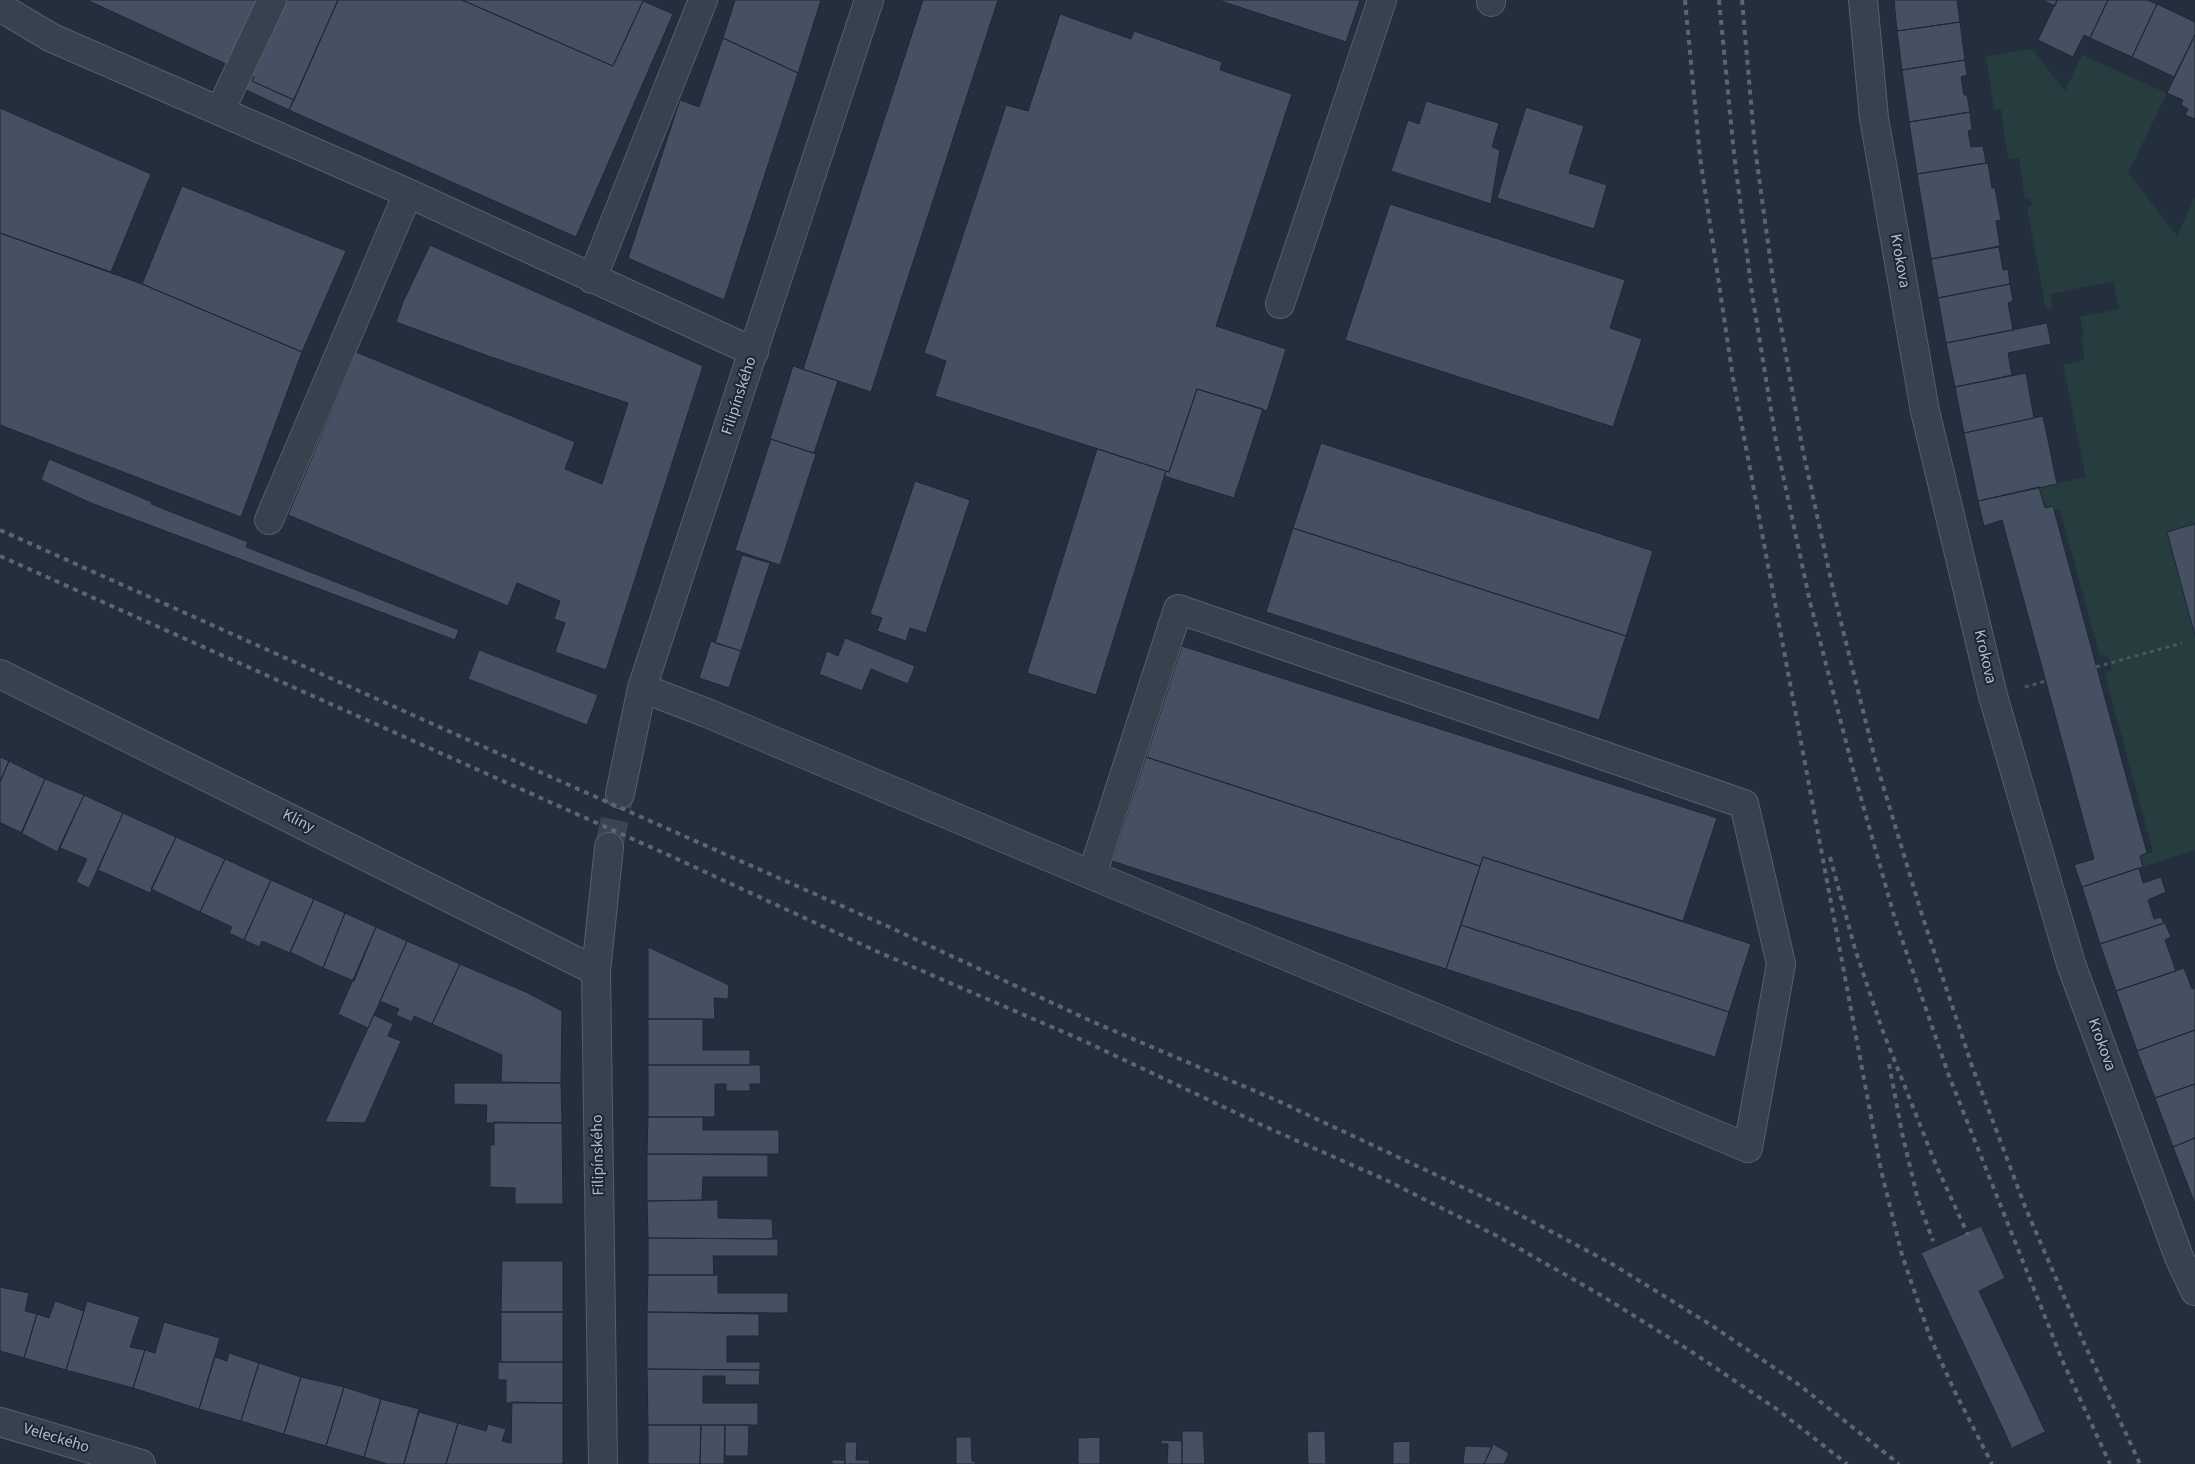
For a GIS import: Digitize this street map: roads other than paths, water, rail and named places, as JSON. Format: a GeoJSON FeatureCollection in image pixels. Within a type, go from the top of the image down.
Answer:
{"type":"FeatureCollection","features":[{"type":"Feature","properties":{"kind":"street"},"geometry":{"type":"LineString","coordinates":[[220,111],[272,0]]}},
{"type":"Feature","properties":{"kind":"street"},"geometry":{"type":"LineString","coordinates":[[592,279],[703,0]]}},
{"type":"Feature","properties":{"kind":"street","name":"Filipínského"},"geometry":{"type":"LineString","coordinates":[[620,794],[642,688],[869,0]]}},
{"type":"Feature","properties":{"kind":"street"},"geometry":{"type":"LineString","coordinates":[[1280,304],[1382,0]]}},
{"type":"Feature","properties":{"kind":"street","name":"Krokova"},"geometry":{"type":"LineString","coordinates":[[1863,0],[1874,118],[1926,412],[1993,696],[2071,964],[2179,1257],[2195,1292]]}},
{"type":"Feature","properties":{"kind":"street"},"geometry":{"type":"LineString","coordinates":[[0,7],[52,38],[408,193],[754,352]]}},
{"type":"Feature","properties":{"kind":"street"},"geometry":{"type":"LineString","coordinates":[[269,520],[408,193]]}},
{"type":"Feature","properties":{"kind":"street"},"geometry":{"type":"LineString","coordinates":[[642,688],[707,713],[1092,875],[1748,1148],[1781,964],[1744,804],[1178,609],[1092,875]]}},
{"type":"Feature","properties":{"kind":"street","name":"Klíny"},"geometry":{"type":"LineString","coordinates":[[0,674],[596,971]]}},
{"type":"Feature","properties":{"kind":"street","name":"Filipínského"},"geometry":{"type":"LineString","coordinates":[[603,1464],[596,971],[608,848]]}},
{"type":"Feature","properties":{"kind":"street","name":"Veleckého"},"geometry":{"type":"LineString","coordinates":[[0,1422],[141,1464]]}},
{"type":"Feature","properties":{"kind":"tunnel"},"geometry":{"type":"LineString","coordinates":[[609,847],[620,794]]}},
{"type":"Feature","properties":{"kind":"railway"},"geometry":{"type":"LineString","coordinates":[[1685,0],[1700,157],[1733,378],[1881,1170],[1902,1255],[1930,1337],[1955,1392],[1992,1464]]}},
{"type":"Feature","properties":{"kind":"railway"},"geometry":{"type":"LineString","coordinates":[[1719,0],[1734,154],[1752,293],[1777,447],[1810,602],[1854,773],[1895,919],[1949,1076],[2063,1362],[2110,1464]]}},
{"type":"Feature","properties":{"kind":"railway"},"geometry":{"type":"LineString","coordinates":[[1742,0],[1755,148],[1774,287],[1802,446],[1834,594],[1875,759],[1922,915],[1972,1066],[2026,1209],[2084,1343],[2140,1464]]}},
{"type":"Feature","properties":{"kind":"railway"},"geometry":{"type":"LineString","coordinates":[[0,530],[887,926],[1091,1021],[1276,1100],[1509,1209],[1612,1264],[1711,1325],[1798,1384],[1899,1464]]}},
{"type":"Feature","properties":{"kind":"railway"},"geometry":{"type":"LineString","coordinates":[[0,556],[675,858],[876,951],[1082,1040],[1266,1127],[1386,1180],[1499,1237],[1599,1294],[1692,1352],[1778,1410],[1847,1464]]}},
{"type":"Feature","properties":{"kind":"railway"},"geometry":{"type":"LineString","coordinates":[[1830,857],[1855,949],[1882,1029],[1936,1165],[1968,1235]]}},
{"type":"Feature","properties":{"kind":"railway"},"geometry":{"type":"LineString","coordinates":[[1889,1064],[1902,1133],[1918,1200],[1933,1241]]}}]}
